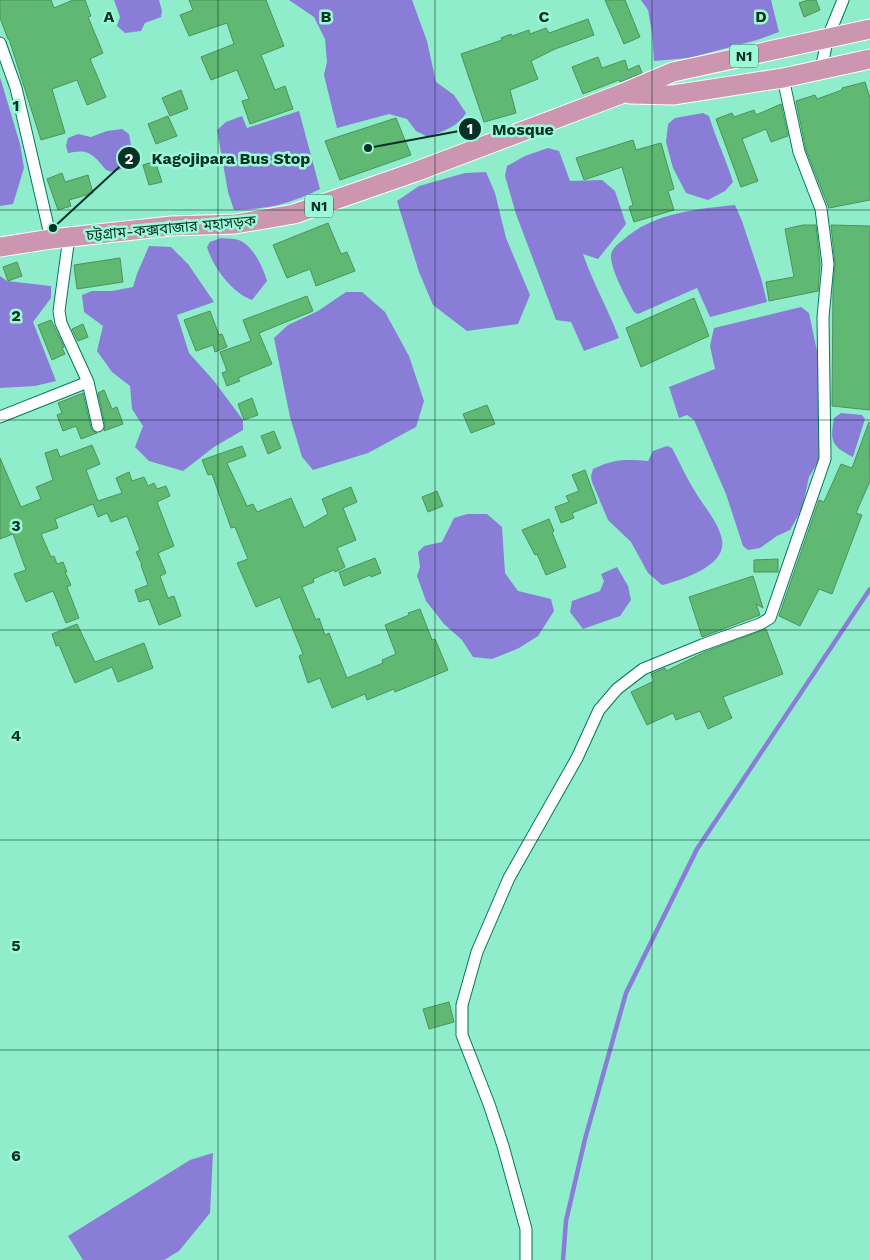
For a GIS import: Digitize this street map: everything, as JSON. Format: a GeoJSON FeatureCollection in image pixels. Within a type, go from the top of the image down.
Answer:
{"type":"FeatureCollection","features":[{"type":"Feature","properties":{"kind":"highway","name":"চট্টগ্রাম-কক্সবাজার মহাসড়ক"},"geometry":{"type":"LineString","coordinates":[[0,247],[60,238],[171,226],[235,224],[294,214],[415,172],[621,94],[673,72],[870,29]]}},
{"type":"Feature","properties":{"kind":"highway","name":"চট্টগ্রাম-কক্সবাজার মহাসড়ক"},"geometry":{"type":"LineString","coordinates":[[621,94],[673,95],[783,78],[870,59]]}},
{"type":"Feature","properties":{"kind":"street"},"geometry":{"type":"LineString","coordinates":[[821,69],[828,37],[843,0]]}},
{"type":"Feature","properties":{"kind":"street"},"geometry":{"type":"LineString","coordinates":[[0,43],[16,88],[60,238],[59,311],[61,323],[88,382],[98,426]]}},
{"type":"Feature","properties":{"kind":"street"},"geometry":{"type":"LineString","coordinates":[[526,1260],[526,1229],[503,1146],[462,1035],[462,1005],[477,952],[508,878],[535,835],[550,803],[577,758],[599,710],[617,689],[643,669],[760,624],[770,618],[825,459],[823,317],[828,264],[821,209],[800,152],[783,78]]}},
{"type":"Feature","properties":{"kind":"street"},"geometry":{"type":"LineString","coordinates":[[0,417],[88,382]]}},
{"type":"Feature","properties":{"kind":"shaded area"},"geometry":{"type":"Polygon","coordinates":[[[114,0],[159,0],[162,11],[161,17],[145,23],[141,31],[125,33],[117,26],[120,17],[114,0]]]}},
{"type":"Feature","properties":{"kind":"shaded area"},"geometry":{"type":"Polygon","coordinates":[[[289,0],[412,0],[427,41],[436,82],[454,95],[466,113],[463,118],[445,130],[428,137],[416,131],[407,119],[389,114],[337,128],[324,75],[327,62],[325,39],[314,17],[289,0]]]}},
{"type":"Feature","properties":{"kind":"shaded area"},"geometry":{"type":"Polygon","coordinates":[[[641,0],[771,0],[779,32],[757,40],[689,58],[654,61],[648,10],[641,0]]]}},
{"type":"Feature","properties":{"kind":"shaded area"},"geometry":{"type":"Polygon","coordinates":[[[0,77],[20,144],[24,168],[13,204],[0,206],[0,77]]]}},
{"type":"Feature","properties":{"kind":"shaded area"},"geometry":{"type":"Polygon","coordinates":[[[299,111],[320,189],[278,205],[234,210],[228,192],[217,130],[226,122],[242,116],[247,128],[299,111]]]}},
{"type":"Feature","properties":{"kind":"shaded area"},"geometry":{"type":"Polygon","coordinates":[[[703,113],[709,116],[733,182],[725,191],[708,200],[686,193],[673,168],[666,142],[668,124],[675,118],[703,113]]]}},
{"type":"Feature","properties":{"kind":"shaded area"},"geometry":{"type":"Polygon","coordinates":[[[122,129],[129,134],[133,156],[131,163],[121,169],[109,171],[88,153],[80,151],[68,153],[66,146],[68,138],[78,134],[91,137],[107,131],[122,129]]]}},
{"type":"Feature","properties":{"kind":"shaded area"},"geometry":{"type":"Polygon","coordinates":[[[548,148],[559,151],[570,181],[602,180],[615,191],[626,224],[598,259],[583,254],[619,338],[584,351],[571,322],[556,320],[516,214],[505,176],[507,166],[525,156],[548,148]]]}},
{"type":"Feature","properties":{"kind":"shaded area"},"geometry":{"type":"Polygon","coordinates":[[[486,172],[495,193],[506,238],[530,295],[518,324],[467,331],[433,305],[419,272],[397,201],[419,186],[465,173],[486,172]]]}},
{"type":"Feature","properties":{"kind":"shaded area"},"geometry":{"type":"Polygon","coordinates":[[[735,205],[761,278],[767,302],[710,317],[697,288],[638,314],[634,312],[611,261],[611,255],[616,246],[635,231],[661,218],[705,208],[735,205]]]}},
{"type":"Feature","properties":{"kind":"shaded area"},"geometry":{"type":"Polygon","coordinates":[[[221,238],[234,239],[246,244],[260,264],[267,281],[252,300],[230,285],[218,270],[210,255],[207,247],[210,242],[221,238]]]}},
{"type":"Feature","properties":{"kind":"shaded area"},"geometry":{"type":"Polygon","coordinates":[[[149,246],[171,247],[188,264],[214,302],[177,315],[189,353],[214,381],[243,420],[243,430],[214,447],[183,471],[149,461],[135,447],[143,426],[132,409],[130,386],[112,372],[97,351],[103,326],[84,312],[82,295],[92,291],[112,291],[133,287],[149,246]]]}},
{"type":"Feature","properties":{"kind":"shaded area"},"geometry":{"type":"Polygon","coordinates":[[[0,276],[7,281],[51,286],[51,298],[33,322],[56,381],[35,386],[0,388],[0,276]]]}},
{"type":"Feature","properties":{"kind":"shaded area"},"geometry":{"type":"Polygon","coordinates":[[[346,292],[362,292],[385,312],[409,356],[424,401],[416,427],[368,453],[313,470],[302,457],[290,417],[274,338],[288,325],[318,311],[346,292]]]}},
{"type":"Feature","properties":{"kind":"shaded area"},"geometry":{"type":"Polygon","coordinates":[[[801,307],[809,313],[817,351],[821,407],[821,457],[809,477],[802,509],[790,530],[777,536],[760,548],[748,550],[743,546],[726,494],[694,420],[687,415],[679,418],[669,387],[715,369],[710,346],[714,328],[801,307]]]}},
{"type":"Feature","properties":{"kind":"shaded area"},"geometry":{"type":"Polygon","coordinates":[[[841,413],[862,415],[865,419],[853,457],[840,450],[832,438],[834,418],[841,413]]]}},
{"type":"Feature","properties":{"kind":"shaded area"},"geometry":{"type":"Polygon","coordinates":[[[667,446],[672,448],[693,488],[715,522],[722,540],[722,549],[710,564],[701,570],[680,580],[662,585],[648,573],[631,542],[608,520],[591,476],[593,469],[613,462],[626,460],[648,461],[653,451],[667,446]]]}},
{"type":"Feature","properties":{"kind":"shaded area"},"geometry":{"type":"Polygon","coordinates":[[[467,514],[487,514],[502,527],[505,573],[518,591],[551,599],[554,611],[538,636],[519,648],[492,659],[473,657],[462,640],[444,624],[426,601],[417,576],[420,567],[418,552],[424,546],[442,542],[454,518],[467,514]]]}},
{"type":"Feature","properties":{"kind":"shaded area"},"geometry":{"type":"Polygon","coordinates":[[[617,567],[628,586],[631,600],[620,616],[583,629],[570,612],[572,601],[600,591],[604,581],[601,574],[617,567]]]}},
{"type":"Feature","properties":{"kind":"shaded area"},"geometry":{"type":"Polygon","coordinates":[[[213,1153],[210,1213],[179,1251],[164,1260],[83,1260],[68,1236],[190,1160],[213,1153]]]}},
{"type":"Feature","properties":{"kind":"building"},"geometry":{"type":"Polygon","coordinates":[[[0,0],[51,0],[54,8],[73,0],[85,0],[91,16],[88,17],[103,53],[90,59],[106,97],[87,105],[77,80],[52,89],[65,133],[41,140],[9,39],[0,18],[0,0]]]}},
{"type":"Feature","properties":{"kind":"building"},"geometry":{"type":"Polygon","coordinates":[[[189,0],[266,0],[284,46],[261,55],[275,90],[285,86],[293,109],[250,124],[242,101],[249,99],[237,70],[211,80],[201,57],[234,44],[227,23],[189,36],[180,15],[193,10],[189,0]]]}},
{"type":"Feature","properties":{"kind":"building"},"geometry":{"type":"Polygon","coordinates":[[[605,0],[625,0],[640,37],[624,44],[605,0]]]}},
{"type":"Feature","properties":{"kind":"building"},"geometry":{"type":"Polygon","coordinates":[[[816,0],[820,10],[804,17],[799,3],[816,0]]]}},
{"type":"Feature","properties":{"kind":"building"},"geometry":{"type":"Polygon","coordinates":[[[588,19],[594,35],[555,49],[531,61],[538,79],[510,90],[516,113],[484,122],[461,54],[502,40],[501,38],[511,34],[512,36],[529,30],[530,34],[546,28],[549,33],[588,19]]]}},
{"type":"Feature","properties":{"kind":"building"},"geometry":{"type":"Polygon","coordinates":[[[598,57],[602,68],[625,60],[628,70],[639,65],[642,73],[583,94],[572,67],[598,57]]]}},
{"type":"Feature","properties":{"kind":"building"},"geometry":{"type":"Polygon","coordinates":[[[865,82],[870,98],[870,200],[829,208],[806,150],[796,101],[815,95],[817,99],[842,90],[842,88],[865,82]]]}},
{"type":"Feature","properties":{"kind":"building"},"geometry":{"type":"Polygon","coordinates":[[[181,90],[188,109],[170,116],[162,98],[181,90]]]}},
{"type":"Feature","properties":{"kind":"building"},"geometry":{"type":"Polygon","coordinates":[[[781,104],[788,136],[771,142],[766,129],[742,139],[758,181],[741,187],[716,119],[732,113],[734,117],[754,110],[756,115],[781,104]]]}},
{"type":"Feature","properties":{"kind":"building"},"geometry":{"type":"Polygon","coordinates":[[[168,116],[177,136],[156,144],[148,124],[168,116]]]}},
{"type":"Feature","properties":{"kind":"building"},"geometry":{"type":"Polygon","coordinates":[[[396,118],[411,155],[340,180],[325,141],[396,118]]]}},
{"type":"Feature","properties":{"kind":"building"},"geometry":{"type":"Polygon","coordinates":[[[633,140],[636,150],[661,143],[674,189],[668,191],[674,210],[634,222],[629,207],[633,205],[622,167],[584,180],[576,158],[633,140]]]}},
{"type":"Feature","properties":{"kind":"building"},"geometry":{"type":"Polygon","coordinates":[[[155,161],[162,182],[149,185],[143,165],[155,161]]]}},
{"type":"Feature","properties":{"kind":"building"},"geometry":{"type":"Polygon","coordinates":[[[62,173],[65,182],[88,175],[93,193],[69,200],[71,206],[58,210],[47,179],[62,173]]]}},
{"type":"Feature","properties":{"kind":"building"},"geometry":{"type":"Polygon","coordinates":[[[328,223],[341,254],[347,252],[355,271],[316,286],[310,269],[287,278],[273,245],[328,223]]]}},
{"type":"Feature","properties":{"kind":"building"},"geometry":{"type":"Polygon","coordinates":[[[803,225],[816,225],[820,264],[818,291],[769,301],[766,282],[794,277],[785,229],[803,225]]]}},
{"type":"Feature","properties":{"kind":"building"},"geometry":{"type":"Polygon","coordinates":[[[831,225],[870,226],[870,410],[832,406],[835,264],[831,225]]]}},
{"type":"Feature","properties":{"kind":"building"},"geometry":{"type":"Polygon","coordinates":[[[120,258],[123,282],[77,289],[74,265],[120,258]]]}},
{"type":"Feature","properties":{"kind":"building"},"geometry":{"type":"Polygon","coordinates":[[[17,262],[22,276],[8,281],[3,267],[17,262]]]}},
{"type":"Feature","properties":{"kind":"building"},"geometry":{"type":"Polygon","coordinates":[[[307,296],[313,311],[259,333],[272,364],[238,378],[240,381],[227,386],[222,373],[227,371],[220,352],[251,341],[243,320],[307,296]]]}},
{"type":"Feature","properties":{"kind":"building"},"geometry":{"type":"Polygon","coordinates":[[[694,298],[709,336],[641,367],[626,328],[694,298]]]}},
{"type":"Feature","properties":{"kind":"building"},"geometry":{"type":"Polygon","coordinates":[[[210,311],[219,335],[222,334],[227,347],[215,352],[213,345],[196,351],[184,320],[210,311]]]}},
{"type":"Feature","properties":{"kind":"building"},"geometry":{"type":"Polygon","coordinates":[[[51,320],[64,347],[62,348],[65,354],[52,360],[38,325],[51,320]]]}},
{"type":"Feature","properties":{"kind":"building"},"geometry":{"type":"Polygon","coordinates":[[[83,324],[88,337],[78,341],[72,329],[83,324]]]}},
{"type":"Feature","properties":{"kind":"building"},"geometry":{"type":"Polygon","coordinates":[[[104,390],[112,409],[117,407],[123,424],[104,431],[105,424],[98,393],[104,390]]]}},
{"type":"Feature","properties":{"kind":"building"},"geometry":{"type":"Polygon","coordinates":[[[83,393],[91,428],[97,433],[81,439],[76,426],[63,431],[57,415],[62,413],[58,403],[83,393]]]}},
{"type":"Feature","properties":{"kind":"building"},"geometry":{"type":"Polygon","coordinates":[[[252,398],[258,415],[244,420],[238,404],[252,398]]]}},
{"type":"Feature","properties":{"kind":"building"},"geometry":{"type":"Polygon","coordinates":[[[487,405],[495,424],[471,433],[463,414],[487,405]]]}},
{"type":"Feature","properties":{"kind":"building"},"geometry":{"type":"Polygon","coordinates":[[[869,422],[870,481],[856,513],[862,515],[832,594],[819,589],[800,626],[779,616],[819,500],[824,502],[841,464],[852,468],[869,422]]]}},
{"type":"Feature","properties":{"kind":"building"},"geometry":{"type":"Polygon","coordinates":[[[274,431],[281,448],[268,454],[261,436],[274,431]]]}},
{"type":"Feature","properties":{"kind":"building"},"geometry":{"type":"Polygon","coordinates":[[[92,445],[100,464],[86,470],[98,501],[122,493],[116,478],[129,472],[132,481],[144,477],[148,486],[154,483],[157,489],[166,486],[170,496],[157,502],[174,546],[158,553],[166,573],[160,576],[168,598],[174,596],[181,616],[159,625],[149,599],[139,602],[135,590],[148,585],[136,552],[140,550],[127,516],[111,522],[107,513],[98,517],[93,504],[55,519],[58,528],[41,534],[51,557],[54,556],[57,564],[63,562],[71,585],[67,587],[79,618],[66,623],[53,591],[26,602],[14,574],[26,570],[13,534],[0,539],[0,458],[21,507],[41,499],[36,487],[53,480],[45,453],[57,449],[60,457],[92,445]]]}},
{"type":"Feature","properties":{"kind":"building"},"geometry":{"type":"Polygon","coordinates":[[[242,446],[246,456],[227,463],[247,506],[253,504],[257,512],[291,498],[304,528],[328,514],[322,499],[351,487],[357,502],[343,508],[356,540],[337,548],[345,567],[313,579],[314,582],[302,587],[316,620],[319,618],[325,635],[329,633],[347,678],[383,663],[382,660],[396,654],[385,625],[420,609],[432,640],[435,639],[448,670],[395,692],[394,689],[367,700],[365,694],[332,708],[320,678],[308,683],[299,656],[303,654],[280,597],[256,607],[237,563],[248,559],[235,527],[231,528],[212,474],[208,475],[202,460],[242,446]]]}},
{"type":"Feature","properties":{"kind":"building"},"geometry":{"type":"Polygon","coordinates":[[[585,470],[597,503],[572,513],[574,518],[561,523],[555,507],[569,502],[566,496],[579,491],[572,475],[585,470]]]}},
{"type":"Feature","properties":{"kind":"building"},"geometry":{"type":"Polygon","coordinates":[[[437,491],[443,506],[428,512],[422,497],[437,491]]]}},
{"type":"Feature","properties":{"kind":"building"},"geometry":{"type":"Polygon","coordinates":[[[549,519],[554,531],[552,532],[566,567],[546,575],[537,554],[535,555],[522,530],[549,519]]]}},
{"type":"Feature","properties":{"kind":"building"},"geometry":{"type":"Polygon","coordinates":[[[375,558],[381,573],[371,577],[370,575],[344,586],[339,572],[375,558]]]}},
{"type":"Feature","properties":{"kind":"building"},"geometry":{"type":"Polygon","coordinates":[[[778,559],[778,572],[754,572],[754,560],[778,559]]]}},
{"type":"Feature","properties":{"kind":"building"},"geometry":{"type":"Polygon","coordinates":[[[753,576],[763,608],[756,604],[760,615],[702,637],[689,597],[753,576]]]}},
{"type":"Feature","properties":{"kind":"building"},"geometry":{"type":"Polygon","coordinates":[[[77,624],[95,662],[144,643],[153,668],[118,682],[112,667],[75,683],[59,645],[56,646],[52,634],[77,624]]]}},
{"type":"Feature","properties":{"kind":"building"},"geometry":{"type":"Polygon","coordinates":[[[766,629],[783,674],[723,697],[732,718],[708,729],[700,711],[676,720],[673,713],[647,725],[631,692],[654,681],[651,674],[665,668],[666,671],[707,651],[766,629]]]}},
{"type":"Feature","properties":{"kind":"building"},"geometry":{"type":"Polygon","coordinates":[[[449,1002],[454,1022],[429,1029],[423,1009],[449,1002]]]}},
{"type":"Feature","properties":{"kind":"waterway"},"geometry":{"type":"LineString","coordinates":[[563,1260],[566,1221],[585,1139],[626,993],[697,849],[870,589]]}},
{"type":"Feature","properties":{"kind":"place","name":"Mosque"},"geometry":{"type":"Point","coordinates":[368,148]}},
{"type":"Feature","properties":{"kind":"place","name":"Kagojipara Bus Stop"},"geometry":{"type":"Point","coordinates":[53,228]}}]}
